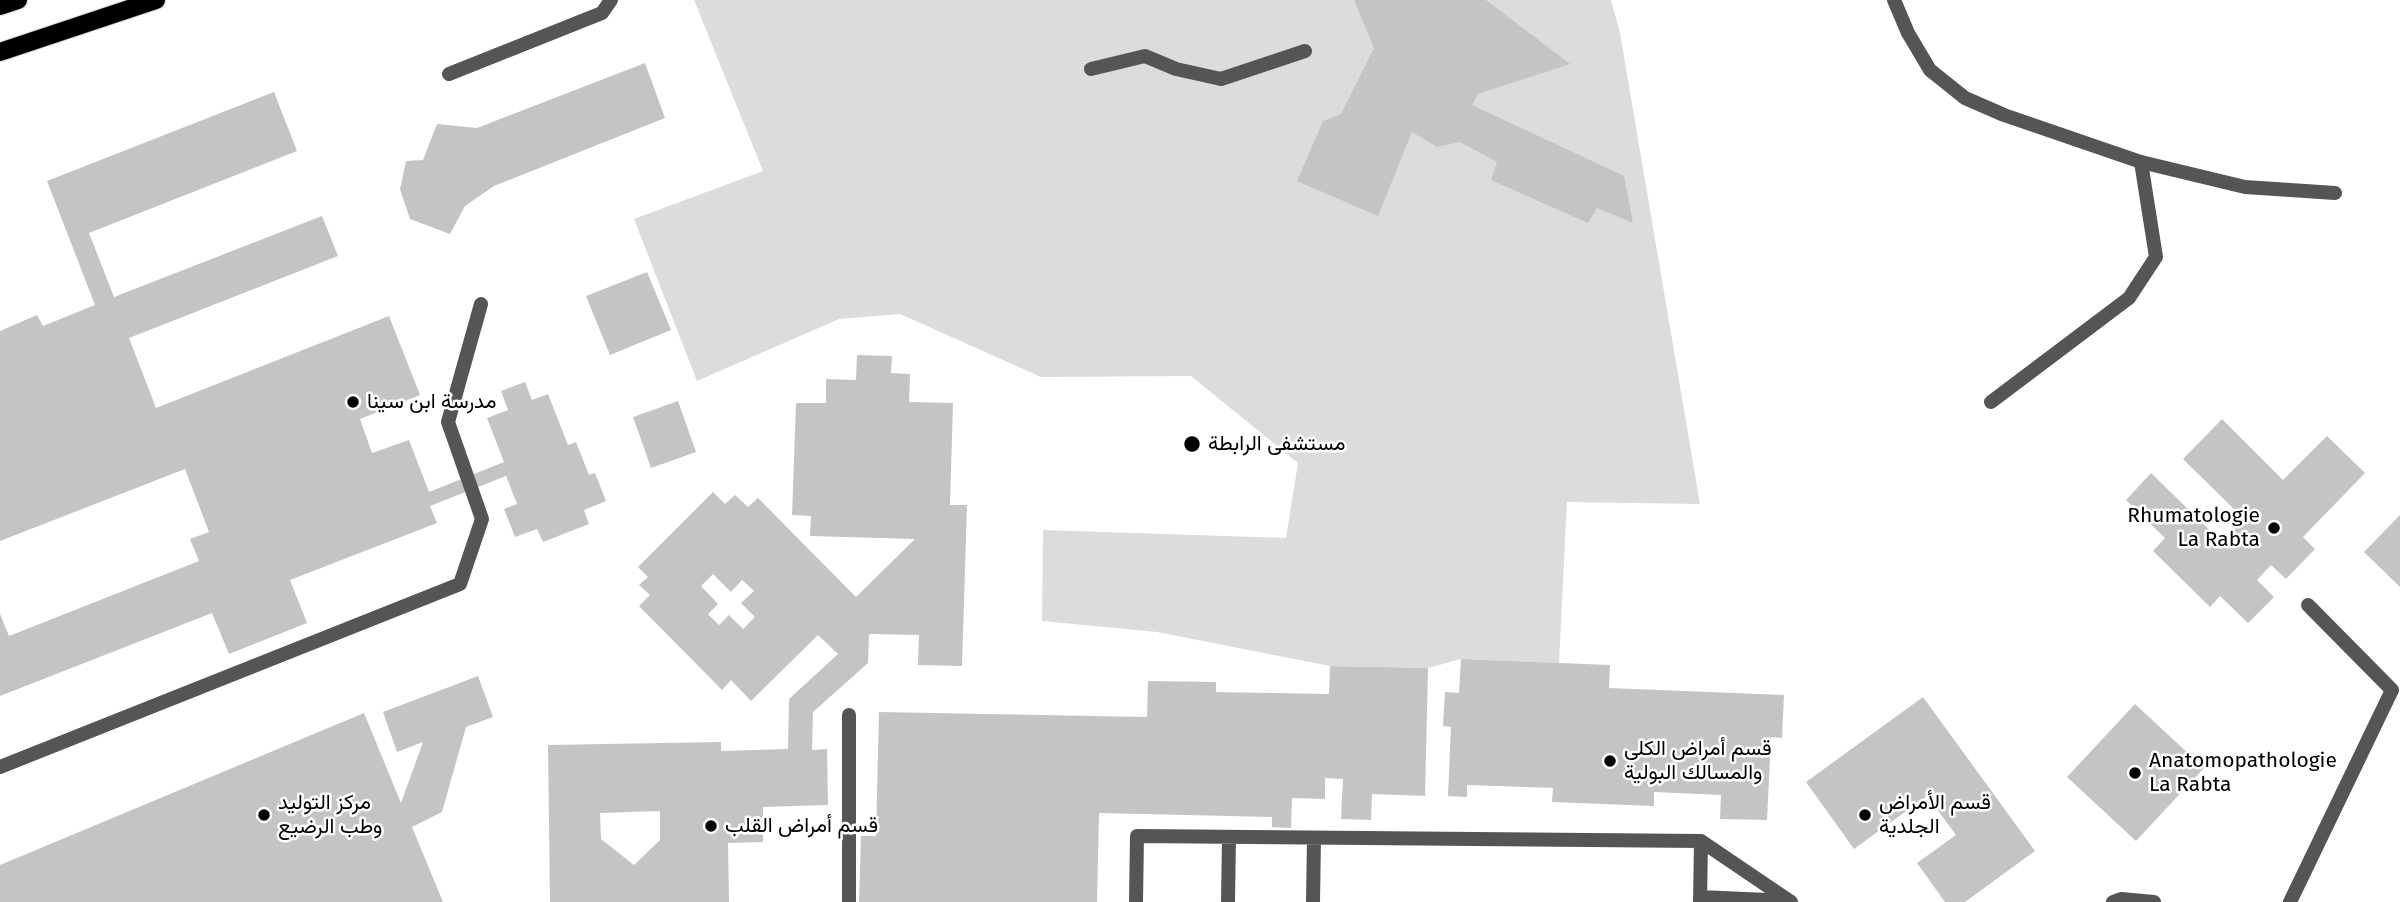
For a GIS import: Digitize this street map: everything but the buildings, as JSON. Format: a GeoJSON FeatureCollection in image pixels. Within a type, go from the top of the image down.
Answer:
{"type":"FeatureCollection","features":[{"type":"Feature","properties":{"kind":"main road"},"geometry":{"type":"LineString","coordinates":[[0,6],[19,0]]}},
{"type":"Feature","properties":{"kind":"main road"},"geometry":{"type":"LineString","coordinates":[[0,52],[156,0]]}},
{"type":"Feature","properties":{"kind":"street"},"geometry":{"type":"LineString","coordinates":[[449,74],[602,13],[611,0]]}},
{"type":"Feature","properties":{"kind":"street"},"geometry":{"type":"LineString","coordinates":[[1894,0],[1908,33],[1930,70],[1965,98],[2004,115],[2141,162],[2245,187],[2335,193]]}},
{"type":"Feature","properties":{"kind":"street"},"geometry":{"type":"LineString","coordinates":[[1091,69],[1145,57],[1176,69],[1221,79],[1305,51]]}},
{"type":"Feature","properties":{"kind":"street"},"geometry":{"type":"LineString","coordinates":[[1991,402],[2129,298],[2155,257],[2141,162]]}},
{"type":"Feature","properties":{"kind":"street"},"geometry":{"type":"LineString","coordinates":[[0,767],[460,584],[482,519],[448,422],[481,304]]}},
{"type":"Feature","properties":{"kind":"street"},"geometry":{"type":"LineString","coordinates":[[2290,902],[2392,690],[2308,605]]}},
{"type":"Feature","properties":{"kind":"street"},"geometry":{"type":"LineString","coordinates":[[849,715],[849,902]]}},
{"type":"Feature","properties":{"kind":"street"},"geometry":{"type":"LineString","coordinates":[[1136,902],[1138,836],[1701,841],[1791,902]]}},
{"type":"Feature","properties":{"kind":"street"},"geometry":{"type":"LineString","coordinates":[[1228,837],[1228,902]]}},
{"type":"Feature","properties":{"kind":"street"},"geometry":{"type":"LineString","coordinates":[[1313,902],[1314,838]]}},
{"type":"Feature","properties":{"kind":"street"},"geometry":{"type":"LineString","coordinates":[[1701,841],[1700,899],[1791,902]]}},
{"type":"Feature","properties":{"kind":"street"},"geometry":{"type":"LineString","coordinates":[[2113,902],[2121,899],[2154,902]]}},
{"type":"Feature","properties":{"kind":"shaded area"},"geometry":{"type":"Polygon","coordinates":[[[694,0],[1611,0],[1620,33],[1700,504],[1567,502],[1559,663],[1461,659],[1428,668],[1330,666],[1157,632],[1042,621],[1043,530],[1286,538],[1298,463],[1191,376],[1041,377],[900,314],[839,319],[697,381],[634,219],[763,171],[694,0]]]}},
{"type":"Feature","properties":{"kind":"place","name":"مدرسة ابن سينا"},"geometry":{"type":"Point","coordinates":[353,402]}},
{"type":"Feature","properties":{"kind":"place","name":"مستشفى الرابطة"},"geometry":{"type":"Point","coordinates":[1192,444]}},
{"type":"Feature","properties":{"kind":"place","name":"Rhumatologie La Rabta"},"geometry":{"type":"Point","coordinates":[2274,528]}},
{"type":"Feature","properties":{"kind":"place","name":"قسم أمراض الكلى والمسالك البولية"},"geometry":{"type":"Point","coordinates":[1610,761]}},
{"type":"Feature","properties":{"kind":"place","name":"Anatomopathologie La Rabta"},"geometry":{"type":"Point","coordinates":[2135,773]}},
{"type":"Feature","properties":{"kind":"place","name":"مركز التوليد وطب الرضيع"},"geometry":{"type":"Point","coordinates":[264,815]}},
{"type":"Feature","properties":{"kind":"place","name":"قسم الأمراض الجلدية"},"geometry":{"type":"Point","coordinates":[1865,815]}},
{"type":"Feature","properties":{"kind":"place","name":"قسم أمراض القلب"},"geometry":{"type":"Point","coordinates":[711,826]}}]}
